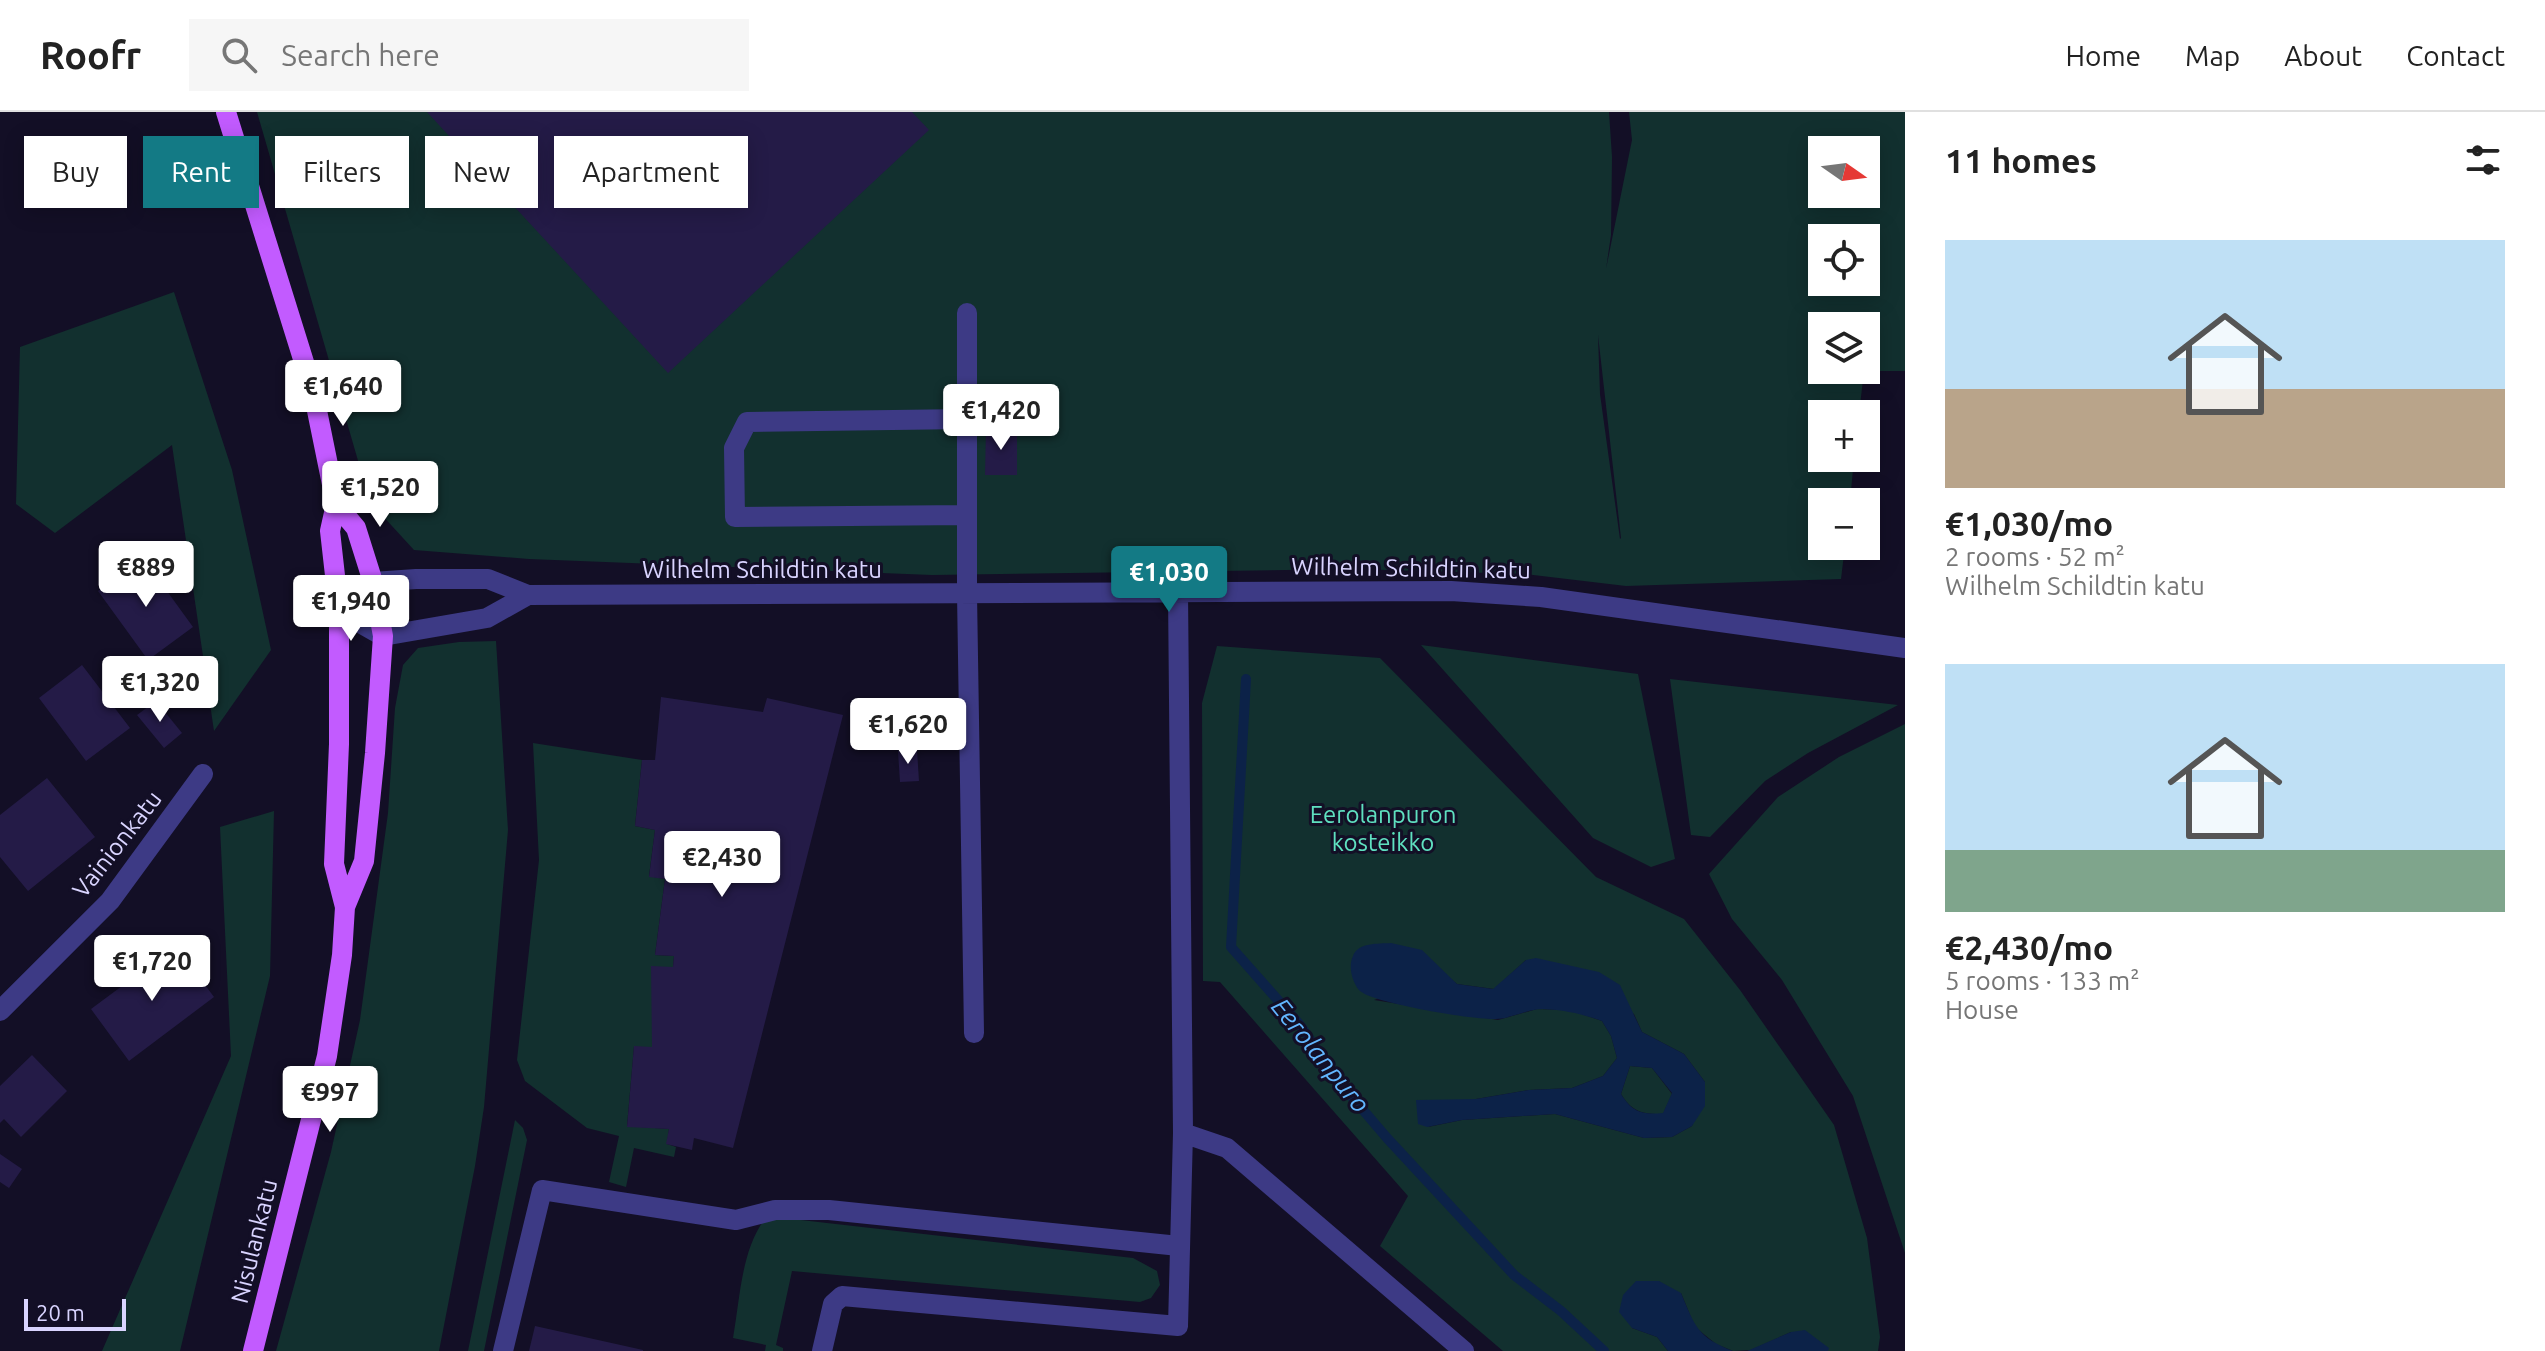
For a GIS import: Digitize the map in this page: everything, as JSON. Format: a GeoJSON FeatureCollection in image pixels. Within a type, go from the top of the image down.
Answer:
{"type":"FeatureCollection","features":[{"type":"Feature","properties":{"kind":"main road","name":"Nisulankatu"},"geometry":{"type":"LineString","coordinates":[[226,112],[313,391],[336,504],[330,531],[339,611],[339,744],[334,864],[345,907],[342,955],[327,1056],[253,1351]]}},
{"type":"Feature","properties":{"kind":"main road","name":"Nisulankatu"},"geometry":{"type":"LineString","coordinates":[[336,504],[356,528],[373,582],[383,636],[364,861],[345,907]]}},
{"type":"Feature","properties":{"kind":"street"},"geometry":{"type":"LineString","coordinates":[[967,313],[967,594],[974,1033]]}},
{"type":"Feature","properties":{"kind":"street"},"geometry":{"type":"LineString","coordinates":[[967,419],[747,422],[734,448],[735,517],[967,515]]}},
{"type":"Feature","properties":{"kind":"street","name":"Wilhelm Schildtin katu"},"geometry":{"type":"LineString","coordinates":[[373,582],[488,579],[528,595],[1420,590],[1526,596],[1905,648]]}},
{"type":"Feature","properties":{"kind":"street"},"geometry":{"type":"LineString","coordinates":[[373,582],[339,611],[383,636]]}},
{"type":"Feature","properties":{"kind":"street"},"geometry":{"type":"LineString","coordinates":[[822,1351],[833,1304],[842,1296],[1178,1326],[1183,1133],[1178,592]]}},
{"type":"Feature","properties":{"kind":"street","name":"Wilhelm Schildtin katu"},"geometry":{"type":"LineString","coordinates":[[383,636],[487,618],[528,595]]}},
{"type":"Feature","properties":{"kind":"street","name":"Vainionkatu"},"geometry":{"type":"LineString","coordinates":[[0,1011],[110,901],[203,774]]}},
{"type":"Feature","properties":{"kind":"street"},"geometry":{"type":"LineString","coordinates":[[1183,1133],[1227,1148],[1464,1351]]}},
{"type":"Feature","properties":{"kind":"street"},"geometry":{"type":"LineString","coordinates":[[503,1351],[542,1190],[736,1220],[775,1210],[829,1210],[1179,1246]]}},
{"type":"Feature","properties":{"kind":"green space"},"geometry":{"type":"Polygon","coordinates":[[[257,112],[1609,112],[1611,235],[1606,269],[1632,140],[1629,112],[1905,112],[1905,371],[1880,371],[1880,312],[1808,312],[1808,384],[1862,384],[1861,400],[1808,400],[1808,472],[1853,472],[1851,488],[1808,488],[1808,560],[1843,560],[1841,579],[1626,586],[1525,574],[1353,569],[932,575],[529,559],[414,550],[370,502],[285,208],[409,208],[409,136],[275,136],[275,174],[257,112]],[[1598,335],[1600,394],[1620,539],[1621,538],[1598,335]]]}},
{"type":"Feature","properties":{"kind":"green space"},"geometry":{"type":"Polygon","coordinates":[[[174,292],[232,470],[271,650],[214,731],[172,445],[55,533],[16,504],[20,347],[174,292]]]}},
{"type":"Feature","properties":{"kind":"green space"},"geometry":{"type":"Polygon","coordinates":[[[496,641],[508,830],[484,1107],[439,1351],[276,1351],[331,1152],[360,1020],[388,813],[395,708],[403,665],[418,648],[496,641]]]}},
{"type":"Feature","properties":{"kind":"green space"},"geometry":{"type":"Polygon","coordinates":[[[1421,645],[1638,674],[1675,859],[1651,867],[1593,838],[1421,645]]]}},
{"type":"Feature","properties":{"kind":"green space","name":"Eerolanpuron kosteikko"},"geometry":{"type":"Polygon","coordinates":[[[1217,646],[1380,658],[1596,877],[1684,919],[1740,990],[1834,1125],[1867,1238],[1880,1337],[1878,1351],[1828,1351],[1828,1348],[1791,1332],[1751,1350],[1733,1351],[1716,1344],[1695,1327],[1681,1293],[1632,1328],[1657,1337],[1668,1351],[1503,1351],[1380,1246],[1408,1196],[1220,982],[1203,981],[1202,703],[1217,646]],[[1526,960],[1494,989],[1457,984],[1444,973],[1374,1000],[1498,1020],[1537,1009],[1570,1010],[1602,1021],[1611,1036],[1617,1058],[1603,1076],[1572,1088],[1529,1090],[1476,1099],[1428,1127],[1462,1120],[1555,1114],[1644,1138],[1672,1137],[1692,1126],[1705,1082],[1684,1054],[1642,1032],[1634,1014],[1526,960]]]}},
{"type":"Feature","properties":{"kind":"green space"},"geometry":{"type":"Polygon","coordinates":[[[1670,679],[1898,705],[1808,753],[1765,781],[1710,837],[1691,835],[1670,679]]]}},
{"type":"Feature","properties":{"kind":"green space"},"geometry":{"type":"Polygon","coordinates":[[[1905,724],[1905,1253],[1853,1096],[1782,980],[1732,919],[1709,874],[1778,797],[1839,757],[1905,724]]]}},
{"type":"Feature","properties":{"kind":"green space"},"geometry":{"type":"Polygon","coordinates":[[[533,743],[642,760],[635,826],[655,830],[649,876],[665,879],[655,955],[674,956],[673,967],[652,967],[652,1047],[634,1047],[627,1126],[669,1129],[667,1144],[676,1147],[674,1157],[634,1148],[626,1187],[609,1182],[619,1136],[587,1128],[525,1081],[517,1060],[539,860],[533,743]]]}},
{"type":"Feature","properties":{"kind":"green space"},"geometry":{"type":"Polygon","coordinates":[[[274,811],[270,976],[180,1351],[102,1351],[231,1056],[220,827],[274,811]]]}},
{"type":"Feature","properties":{"kind":"green space"},"geometry":{"type":"Polygon","coordinates":[[[1630,1066],[1652,1068],[1672,1094],[1663,1114],[1638,1111],[1625,1100],[1621,1094],[1630,1066]]]}},
{"type":"Feature","properties":{"kind":"green space"},"geometry":{"type":"Polygon","coordinates":[[[515,1120],[523,1128],[527,1140],[484,1351],[468,1351],[515,1120]]]}},
{"type":"Feature","properties":{"kind":"green space"},"geometry":{"type":"Polygon","coordinates":[[[783,1218],[1133,1258],[1157,1271],[1160,1285],[1151,1298],[1140,1302],[792,1271],[776,1345],[783,1351],[765,1351],[766,1345],[733,1338],[742,1276],[750,1246],[764,1220],[783,1218]]]}},
{"type":"Feature","properties":{"kind":"water"},"geometry":{"type":"Polygon","coordinates":[[[1391,943],[1422,950],[1457,984],[1493,989],[1526,960],[1536,958],[1599,972],[1620,985],[1642,1032],[1684,1054],[1705,1082],[1705,1106],[1692,1126],[1672,1137],[1644,1138],[1555,1114],[1462,1120],[1427,1127],[1418,1124],[1416,1100],[1476,1099],[1529,1090],[1572,1088],[1603,1076],[1617,1058],[1611,1036],[1602,1021],[1580,1014],[1543,1009],[1501,1019],[1484,1019],[1424,1010],[1367,995],[1354,983],[1351,969],[1356,951],[1369,945],[1391,943]],[[1630,1066],[1621,1094],[1638,1111],[1663,1113],[1672,1093],[1652,1068],[1630,1066]]]}},
{"type":"Feature","properties":{"kind":"water"},"geometry":{"type":"Polygon","coordinates":[[[1636,1281],[1659,1281],[1681,1293],[1704,1335],[1733,1351],[1668,1351],[1657,1337],[1632,1328],[1619,1312],[1623,1295],[1636,1281]]]}},
{"type":"Feature","properties":{"kind":"water"},"geometry":{"type":"Polygon","coordinates":[[[1805,1330],[1829,1348],[1828,1351],[1747,1351],[1791,1332],[1805,1330]]]}},
{"type":"Feature","properties":{"kind":"building"},"geometry":{"type":"Polygon","coordinates":[[[427,112],[912,112],[929,130],[668,373],[516,208],[538,208],[538,136],[449,136],[427,112]]]}},
{"type":"Feature","properties":{"kind":"building"},"geometry":{"type":"Polygon","coordinates":[[[986,429],[1017,429],[1017,475],[985,475],[986,429]]]}},
{"type":"Feature","properties":{"kind":"building"},"geometry":{"type":"Polygon","coordinates":[[[143,558],[193,627],[148,660],[98,591],[143,558]]]}},
{"type":"Feature","properties":{"kind":"building"},"geometry":{"type":"Polygon","coordinates":[[[82,665],[130,728],[86,761],[39,698],[82,665]]]}},
{"type":"Feature","properties":{"kind":"building"},"geometry":{"type":"Polygon","coordinates":[[[661,697],[763,712],[767,698],[843,715],[733,1148],[694,1138],[692,1150],[666,1144],[669,1129],[627,1127],[634,1046],[652,1047],[651,966],[673,967],[674,956],[655,955],[665,879],[649,877],[655,830],[635,826],[642,760],[655,760],[661,697]]]}},
{"type":"Feature","properties":{"kind":"building"},"geometry":{"type":"Polygon","coordinates":[[[156,701],[182,733],[164,748],[137,715],[156,701]]]}},
{"type":"Feature","properties":{"kind":"building"},"geometry":{"type":"Polygon","coordinates":[[[917,750],[919,781],[900,782],[898,751],[917,750]]]}},
{"type":"Feature","properties":{"kind":"building"},"geometry":{"type":"Polygon","coordinates":[[[47,778],[95,837],[28,891],[0,857],[0,815],[47,778]]]}},
{"type":"Feature","properties":{"kind":"building"},"geometry":{"type":"Polygon","coordinates":[[[176,946],[214,997],[129,1061],[91,1009],[176,946]]]}},
{"type":"Feature","properties":{"kind":"building"},"geometry":{"type":"Polygon","coordinates":[[[32,1055],[67,1091],[21,1137],[4,1119],[0,1123],[0,1086],[32,1055]]]}},
{"type":"Feature","properties":{"kind":"building"},"geometry":{"type":"Polygon","coordinates":[[[0,1154],[22,1169],[9,1188],[0,1182],[0,1154]]]}},
{"type":"Feature","properties":{"kind":"building"},"geometry":{"type":"Polygon","coordinates":[[[535,1326],[643,1350],[643,1351],[529,1351],[535,1326]]]}},
{"type":"Feature","properties":{"kind":"waterway","name":"Eerolanpuro"},"geometry":{"type":"LineString","coordinates":[[1246,679],[1231,947],[1300,1025],[1340,1083],[1387,1138],[1514,1275],[1561,1311],[1604,1351]]}}]}
